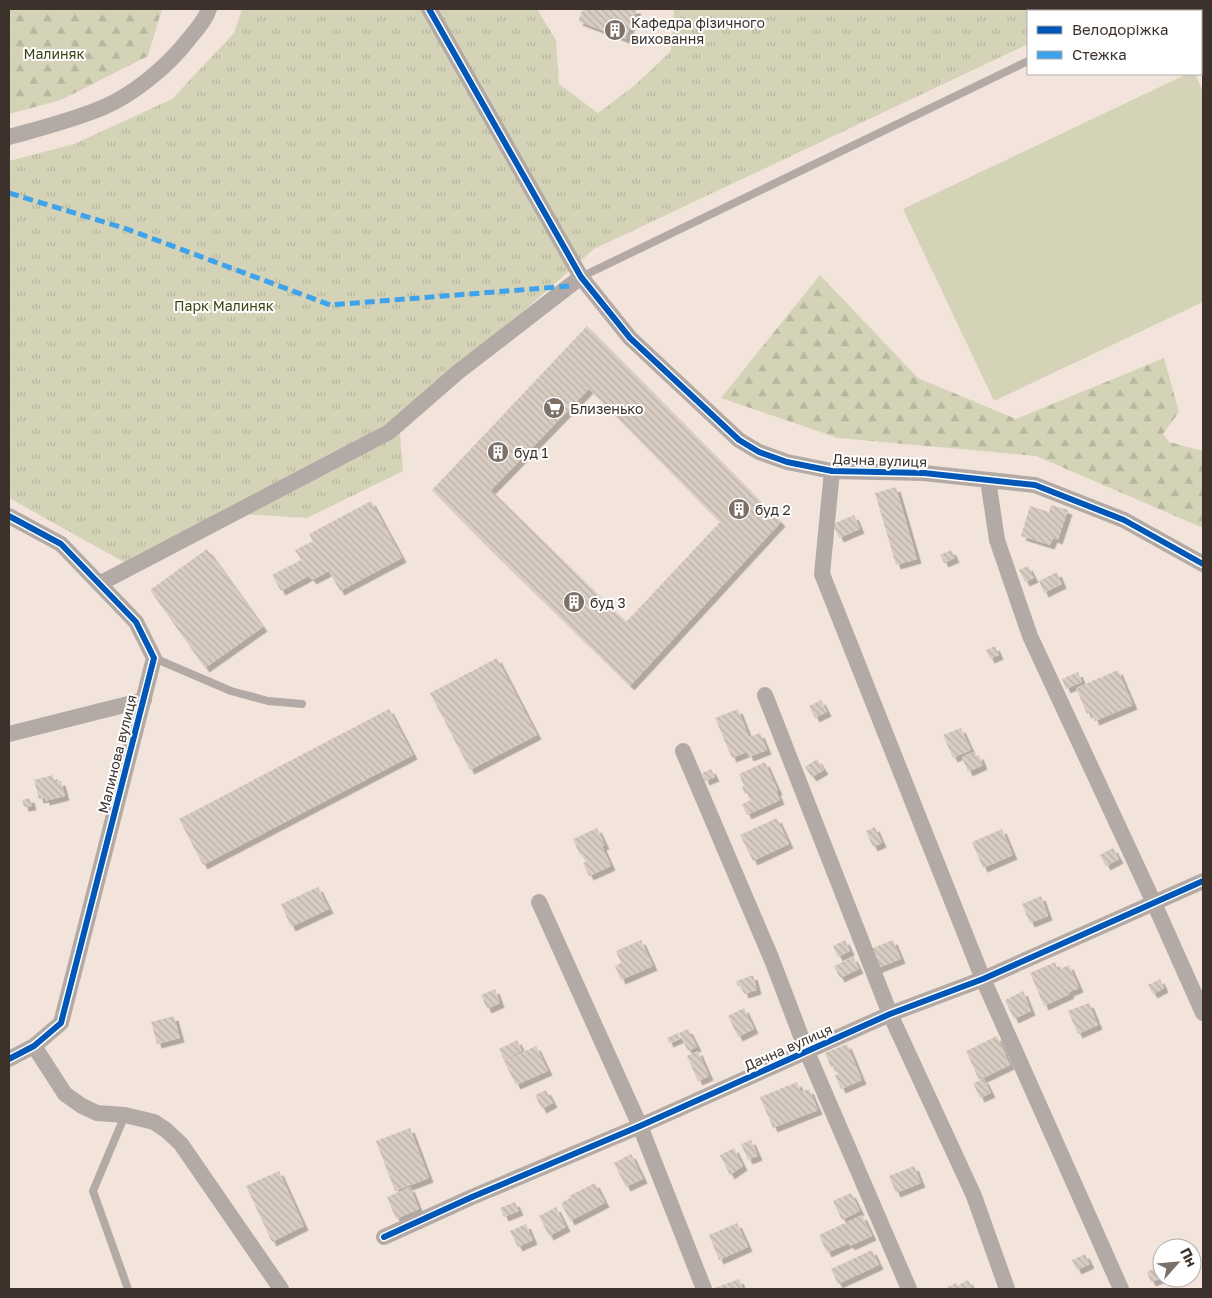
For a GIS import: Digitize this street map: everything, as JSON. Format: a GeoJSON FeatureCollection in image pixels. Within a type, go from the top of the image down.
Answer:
{"type":"FeatureCollection","features":[{"type":"Feature","properties":{"kind":"street"},"geometry":{"type":"LineString","coordinates":[[9,137],[64,122],[106,106],[151,78],[181,49],[210,9]]}},
{"type":"Feature","properties":{"kind":"street","name":"Дачна вулиця"},"geometry":{"type":"LineString","coordinates":[[430,9],[581,277],[630,338],[739,440],[759,452],[787,462],[832,471],[924,474],[1035,485],[1124,520],[1203,564]]}},
{"type":"Feature","properties":{"kind":"street"},"geometry":{"type":"LineString","coordinates":[[99,584],[389,432],[458,372],[581,277]]}},
{"type":"Feature","properties":{"kind":"street"},"geometry":{"type":"LineString","coordinates":[[832,471],[822,574],[983,979],[1121,1289]]}},
{"type":"Feature","properties":{"kind":"street"},"geometry":{"type":"LineString","coordinates":[[988,480],[997,540],[1030,636],[1203,1013]]}},
{"type":"Feature","properties":{"kind":"street"},"geometry":{"type":"LineString","coordinates":[[9,516],[61,544],[136,622],[154,658]]}},
{"type":"Feature","properties":{"kind":"street","name":"Малинова вулиця"},"geometry":{"type":"LineString","coordinates":[[9,1059],[34,1046],[61,1023],[154,658]]}},
{"type":"Feature","properties":{"kind":"street"},"geometry":{"type":"LineString","coordinates":[[765,695],[890,1014],[974,1196],[1007,1289]]}},
{"type":"Feature","properties":{"kind":"street"},"geometry":{"type":"LineString","coordinates":[[9,734],[144,700]]}},
{"type":"Feature","properties":{"kind":"street"},"geometry":{"type":"LineString","coordinates":[[683,751],[909,1289]]}},
{"type":"Feature","properties":{"kind":"street","name":"Дачна вулиця"},"geometry":{"type":"LineString","coordinates":[[384,1237],[808,1052],[890,1014],[983,979],[1203,881]]}},
{"type":"Feature","properties":{"kind":"street"},"geometry":{"type":"LineString","coordinates":[[539,902],[640,1126],[704,1289]]}},
{"type":"Feature","properties":{"kind":"street"},"geometry":{"type":"LineString","coordinates":[[34,1046],[65,1094],[82,1106],[97,1113],[154,1122],[181,1144],[281,1289]]}},
{"type":"Feature","properties":{"kind":"lane"},"geometry":{"type":"LineString","coordinates":[[581,277],[1027,62]]}},
{"type":"Feature","properties":{"kind":"lane"},"geometry":{"type":"LineString","coordinates":[[154,658],[231,691],[268,701],[302,704]]}},
{"type":"Feature","properties":{"kind":"lane"},"geometry":{"type":"LineString","coordinates":[[125,1116],[93,1190],[128,1289]]}},
{"type":"Feature","properties":{"kind":"green space","name":"Малиняк"},"geometry":{"type":"Polygon","coordinates":[[[9,9],[162,9],[148,56],[61,100],[9,114],[9,9]]]}},
{"type":"Feature","properties":{"kind":"green space","name":"Парк Малиняк"},"geometry":{"type":"Polygon","coordinates":[[[242,9],[537,9],[556,40],[559,84],[598,113],[634,86],[671,51],[674,9],[1102,9],[1027,10],[1027,44],[594,249],[399,421],[403,471],[307,518],[240,514],[140,571],[9,498],[9,161],[74,144],[172,99],[234,33],[242,9]]]}},
{"type":"Feature","properties":{"kind":"green space"},"geometry":{"type":"Polygon","coordinates":[[[1185,75],[1195,75],[1203,91],[1203,302],[994,401],[903,209],[1185,75]]]}},
{"type":"Feature","properties":{"kind":"green space"},"geometry":{"type":"Polygon","coordinates":[[[820,275],[918,378],[1016,419],[1164,358],[1179,412],[1163,434],[1169,442],[1203,451],[1203,528],[1036,456],[838,438],[721,398],[820,275]]]}},
{"type":"Feature","properties":{"kind":"building","name":"Кафедра фізичного виховання"},"geometry":{"type":"Polygon","coordinates":[[[583,9],[637,9],[625,39],[578,21],[583,9]]]}},
{"type":"Feature","properties":{"kind":"building"},"geometry":{"type":"Polygon","coordinates":[[[587,326],[781,522],[630,686],[432,490],[587,326]],[[589,389],[491,490],[626,622],[720,522],[589,389]]]}},
{"type":"Feature","properties":{"kind":"building"},"geometry":{"type":"Polygon","coordinates":[[[896,487],[917,559],[896,565],[875,493],[896,487]]]}},
{"type":"Feature","properties":{"kind":"building"},"geometry":{"type":"Polygon","coordinates":[[[371,501],[402,558],[340,591],[329,571],[312,580],[309,576],[281,591],[272,575],[301,560],[295,550],[313,541],[309,534],[371,501]]]}},
{"type":"Feature","properties":{"kind":"building"},"geometry":{"type":"Polygon","coordinates":[[[1051,505],[1068,510],[1058,540],[1053,538],[1050,545],[1021,536],[1030,506],[1049,512],[1051,505]]]}},
{"type":"Feature","properties":{"kind":"building"},"geometry":{"type":"Polygon","coordinates":[[[854,515],[860,529],[839,538],[833,524],[854,515]]]}},
{"type":"Feature","properties":{"kind":"building"},"geometry":{"type":"Polygon","coordinates":[[[207,549],[263,627],[205,668],[150,590],[207,549]]]}},
{"type":"Feature","properties":{"kind":"building"},"geometry":{"type":"Polygon","coordinates":[[[951,550],[955,558],[944,563],[940,555],[951,550]]]}},
{"type":"Feature","properties":{"kind":"building"},"geometry":{"type":"Polygon","coordinates":[[[1028,566],[1034,578],[1025,582],[1019,570],[1028,566]]]}},
{"type":"Feature","properties":{"kind":"building"},"geometry":{"type":"Polygon","coordinates":[[[1057,572],[1062,584],[1044,593],[1039,581],[1057,572]]]}},
{"type":"Feature","properties":{"kind":"building"},"geometry":{"type":"Polygon","coordinates":[[[995,646],[999,655],[990,659],[986,650],[995,646]]]}},
{"type":"Feature","properties":{"kind":"building"},"geometry":{"type":"Polygon","coordinates":[[[497,658],[537,735],[470,770],[430,693],[497,658]]]}},
{"type":"Feature","properties":{"kind":"building"},"geometry":{"type":"Polygon","coordinates":[[[1118,670],[1133,705],[1095,721],[1091,712],[1087,714],[1076,688],[1118,670]]]}},
{"type":"Feature","properties":{"kind":"building"},"geometry":{"type":"Polygon","coordinates":[[[1078,672],[1082,682],[1066,689],[1062,679],[1078,672]]]}},
{"type":"Feature","properties":{"kind":"building"},"geometry":{"type":"Polygon","coordinates":[[[821,700],[827,712],[815,718],[809,706],[821,700]]]}},
{"type":"Feature","properties":{"kind":"building"},"geometry":{"type":"Polygon","coordinates":[[[389,709],[413,755],[203,865],[179,819],[389,709]]]}},
{"type":"Feature","properties":{"kind":"building"},"geometry":{"type":"Polygon","coordinates":[[[738,709],[749,737],[760,733],[767,750],[749,757],[747,752],[732,758],[715,718],[738,709]]]}},
{"type":"Feature","properties":{"kind":"building"},"geometry":{"type":"Polygon","coordinates":[[[961,728],[971,750],[953,758],[943,735],[961,728]]]}},
{"type":"Feature","properties":{"kind":"building"},"geometry":{"type":"Polygon","coordinates":[[[973,752],[975,756],[979,755],[983,765],[968,772],[962,757],[973,752]]]}},
{"type":"Feature","properties":{"kind":"building"},"geometry":{"type":"Polygon","coordinates":[[[817,759],[824,770],[812,777],[805,767],[817,759]]]}},
{"type":"Feature","properties":{"kind":"building"},"geometry":{"type":"Polygon","coordinates":[[[765,762],[780,800],[747,815],[742,804],[751,800],[747,793],[745,794],[739,774],[765,762]]]}},
{"type":"Feature","properties":{"kind":"building"},"geometry":{"type":"Polygon","coordinates":[[[711,769],[715,777],[705,781],[702,773],[711,769]]]}},
{"type":"Feature","properties":{"kind":"building"},"geometry":{"type":"Polygon","coordinates":[[[53,775],[54,782],[61,781],[65,796],[45,801],[45,798],[39,799],[34,780],[53,775]]]}},
{"type":"Feature","properties":{"kind":"building"},"geometry":{"type":"Polygon","coordinates":[[[30,798],[32,806],[24,807],[22,800],[30,798]]]}},
{"type":"Feature","properties":{"kind":"building"},"geometry":{"type":"Polygon","coordinates":[[[777,818],[789,844],[753,861],[740,835],[777,818]]]}},
{"type":"Feature","properties":{"kind":"building"},"geometry":{"type":"Polygon","coordinates":[[[875,827],[882,843],[873,847],[866,831],[875,827]]]}},
{"type":"Feature","properties":{"kind":"building"},"geometry":{"type":"Polygon","coordinates":[[[597,828],[605,845],[602,846],[611,866],[589,876],[583,863],[586,862],[582,854],[580,855],[573,839],[597,828]]]}},
{"type":"Feature","properties":{"kind":"building"},"geometry":{"type":"Polygon","coordinates":[[[1002,829],[1013,855],[983,868],[972,842],[1002,829]]]}},
{"type":"Feature","properties":{"kind":"building"},"geometry":{"type":"Polygon","coordinates":[[[1113,848],[1119,859],[1106,866],[1100,855],[1113,848]]]}},
{"type":"Feature","properties":{"kind":"building"},"geometry":{"type":"Polygon","coordinates":[[[318,887],[329,909],[291,927],[281,904],[318,887]]]}},
{"type":"Feature","properties":{"kind":"building"},"geometry":{"type":"Polygon","coordinates":[[[1041,896],[1048,916],[1030,923],[1022,904],[1041,896]]]}},
{"type":"Feature","properties":{"kind":"building"},"geometry":{"type":"Polygon","coordinates":[[[641,940],[653,966],[621,980],[615,966],[621,963],[616,951],[641,940]]]}},
{"type":"Feature","properties":{"kind":"building"},"geometry":{"type":"Polygon","coordinates":[[[845,940],[850,951],[838,957],[833,946],[845,940]]]}},
{"type":"Feature","properties":{"kind":"building"},"geometry":{"type":"Polygon","coordinates":[[[893,940],[901,959],[876,969],[868,950],[893,940]]]}},
{"type":"Feature","properties":{"kind":"building"},"geometry":{"type":"Polygon","coordinates":[[[853,957],[859,969],[840,978],[834,966],[853,957]]]}},
{"type":"Feature","properties":{"kind":"building"},"geometry":{"type":"Polygon","coordinates":[[[1055,962],[1058,970],[1069,965],[1079,988],[1044,1006],[1030,973],[1055,962]]]}},
{"type":"Feature","properties":{"kind":"building"},"geometry":{"type":"Polygon","coordinates":[[[753,975],[757,990],[744,994],[741,986],[738,986],[736,981],[753,975]]]}},
{"type":"Feature","properties":{"kind":"building"},"geometry":{"type":"Polygon","coordinates":[[[1160,979],[1164,988],[1153,994],[1148,985],[1160,979]]]}},
{"type":"Feature","properties":{"kind":"building"},"geometry":{"type":"Polygon","coordinates":[[[495,989],[500,1003],[487,1009],[481,995],[495,989]]]}},
{"type":"Feature","properties":{"kind":"building"},"geometry":{"type":"Polygon","coordinates":[[[1023,991],[1031,1011],[1014,1019],[1005,1000],[1023,991]]]}},
{"type":"Feature","properties":{"kind":"building"},"geometry":{"type":"Polygon","coordinates":[[[1089,1003],[1098,1025],[1078,1034],[1068,1011],[1089,1003]]]}},
{"type":"Feature","properties":{"kind":"building"},"geometry":{"type":"Polygon","coordinates":[[[744,1008],[754,1029],[738,1037],[728,1016],[744,1008]]]}},
{"type":"Feature","properties":{"kind":"building"},"geometry":{"type":"Polygon","coordinates":[[[174,1016],[180,1038],[157,1044],[151,1022],[174,1016]]]}},
{"type":"Feature","properties":{"kind":"building"},"geometry":{"type":"Polygon","coordinates":[[[688,1029],[697,1047],[688,1051],[679,1033],[688,1029]]]}},
{"type":"Feature","properties":{"kind":"building"},"geometry":{"type":"Polygon","coordinates":[[[678,1033],[680,1038],[669,1043],[667,1038],[678,1033]]]}},
{"type":"Feature","properties":{"kind":"building"},"geometry":{"type":"Polygon","coordinates":[[[997,1036],[1010,1065],[979,1080],[966,1051],[997,1036]]]}},
{"type":"Feature","properties":{"kind":"building"},"geometry":{"type":"Polygon","coordinates":[[[517,1040],[522,1051],[504,1060],[499,1049],[517,1040]]]}},
{"type":"Feature","properties":{"kind":"building"},"geometry":{"type":"Polygon","coordinates":[[[847,1044],[862,1080],[841,1089],[835,1075],[838,1074],[834,1066],[831,1067],[825,1053],[847,1044]]]}},
{"type":"Feature","properties":{"kind":"building"},"geometry":{"type":"Polygon","coordinates":[[[536,1046],[548,1071],[516,1085],[504,1061],[536,1046]]]}},
{"type":"Feature","properties":{"kind":"building"},"geometry":{"type":"Polygon","coordinates":[[[698,1051],[709,1076],[698,1081],[687,1056],[698,1051]]]}},
{"type":"Feature","properties":{"kind":"building"},"geometry":{"type":"Polygon","coordinates":[[[984,1079],[991,1093],[980,1098],[973,1083],[984,1079]]]}},
{"type":"Feature","properties":{"kind":"building"},"geometry":{"type":"Polygon","coordinates":[[[797,1082],[801,1092],[809,1089],[818,1110],[773,1128],[760,1097],[797,1082]]]}},
{"type":"Feature","properties":{"kind":"building"},"geometry":{"type":"Polygon","coordinates":[[[546,1090],[553,1103],[542,1109],[535,1095],[546,1090]]]}},
{"type":"Feature","properties":{"kind":"building"},"geometry":{"type":"Polygon","coordinates":[[[410,1128],[429,1178],[395,1191],[376,1141],[410,1128]]]}},
{"type":"Feature","properties":{"kind":"building"},"geometry":{"type":"Polygon","coordinates":[[[751,1140],[758,1156],[748,1160],[741,1144],[751,1140]]]}},
{"type":"Feature","properties":{"kind":"building"},"geometry":{"type":"Polygon","coordinates":[[[734,1148],[743,1166],[730,1175],[720,1155],[734,1148]]]}},
{"type":"Feature","properties":{"kind":"building"},"geometry":{"type":"Polygon","coordinates":[[[631,1154],[643,1179],[626,1187],[614,1163],[631,1154]]]}},
{"type":"Feature","properties":{"kind":"building"},"geometry":{"type":"Polygon","coordinates":[[[914,1166],[921,1183],[896,1193],[889,1176],[914,1166]]]}},
{"type":"Feature","properties":{"kind":"building"},"geometry":{"type":"Polygon","coordinates":[[[279,1171],[304,1226],[272,1242],[246,1186],[279,1171]]]}},
{"type":"Feature","properties":{"kind":"building"},"geometry":{"type":"Polygon","coordinates":[[[595,1183],[605,1203],[570,1221],[561,1203],[570,1198],[569,1196],[595,1183]]]}},
{"type":"Feature","properties":{"kind":"building"},"geometry":{"type":"Polygon","coordinates":[[[410,1187],[419,1209],[396,1219],[387,1197],[410,1187]]]}},
{"type":"Feature","properties":{"kind":"building"},"geometry":{"type":"Polygon","coordinates":[[[851,1193],[860,1211],[842,1220],[833,1201],[851,1193]]]}},
{"type":"Feature","properties":{"kind":"building"},"geometry":{"type":"Polygon","coordinates":[[[515,1202],[519,1211],[504,1217],[500,1208],[515,1202]]]}},
{"type":"Feature","properties":{"kind":"building"},"geometry":{"type":"Polygon","coordinates":[[[556,1207],[566,1227],[549,1236],[539,1216],[556,1207]]]}},
{"type":"Feature","properties":{"kind":"building"},"geometry":{"type":"Polygon","coordinates":[[[862,1215],[872,1236],[850,1246],[849,1243],[827,1253],[819,1235],[862,1215]]]}},
{"type":"Feature","properties":{"kind":"building"},"geometry":{"type":"Polygon","coordinates":[[[737,1223],[748,1247],[719,1260],[709,1235],[737,1223]]]}},
{"type":"Feature","properties":{"kind":"building"},"geometry":{"type":"Polygon","coordinates":[[[526,1224],[533,1240],[518,1247],[510,1231],[526,1224]]]}},
{"type":"Feature","properties":{"kind":"building"},"geometry":{"type":"Polygon","coordinates":[[[872,1250],[879,1265],[838,1284],[831,1269],[872,1250]]]}},
{"type":"Feature","properties":{"kind":"building"},"geometry":{"type":"Polygon","coordinates":[[[1085,1254],[1090,1264],[1077,1270],[1072,1260],[1085,1254]]]}},
{"type":"Feature","properties":{"kind":"building"},"geometry":{"type":"Polygon","coordinates":[[[1152,1270],[1152,1282],[1151,1282],[1147,1272],[1152,1270]]]}},
{"type":"Feature","properties":{"kind":"building"},"geometry":{"type":"Polygon","coordinates":[[[739,1279],[743,1289],[712,1289],[739,1279]]]}},
{"type":"Feature","properties":{"kind":"building"},"geometry":{"type":"Polygon","coordinates":[[[968,1280],[973,1289],[944,1289],[956,1283],[957,1286],[968,1280]]]}},
{"type":"Feature","properties":{"kind":"marked path"},"geometry":{"type":"LineString","coordinates":[[9,193],[127,229],[330,305],[570,286]]}},
{"type":"Feature","properties":{"kind":"cycle path"},"geometry":{"type":"LineString","coordinates":[[429,9],[581,277],[630,338],[739,440],[759,452],[787,462],[832,471],[924,473],[1035,485],[1124,520],[1203,564]]}},
{"type":"Feature","properties":{"kind":"cycle path"},"geometry":{"type":"LineString","coordinates":[[9,516],[61,544],[136,622],[154,658],[61,1023],[34,1046],[9,1059]]}},
{"type":"Feature","properties":{"kind":"cycle path"},"geometry":{"type":"LineString","coordinates":[[384,1237],[472,1197],[640,1126],[890,1014],[983,979],[1203,881]]}},
{"type":"Feature","properties":{"kind":"place","name":"Кафедра фізичного виховання"},"geometry":{"type":"Point","coordinates":[615,30]}},
{"type":"Feature","properties":{"kind":"place","name":"Близенько"},"geometry":{"type":"Point","coordinates":[554,408]}},
{"type":"Feature","properties":{"kind":"place","name":"буд 1"},"geometry":{"type":"Point","coordinates":[498,452]}},
{"type":"Feature","properties":{"kind":"place","name":"буд 2"},"geometry":{"type":"Point","coordinates":[739,509]}},
{"type":"Feature","properties":{"kind":"place","name":"буд 3"},"geometry":{"type":"Point","coordinates":[574,602]}}]}
